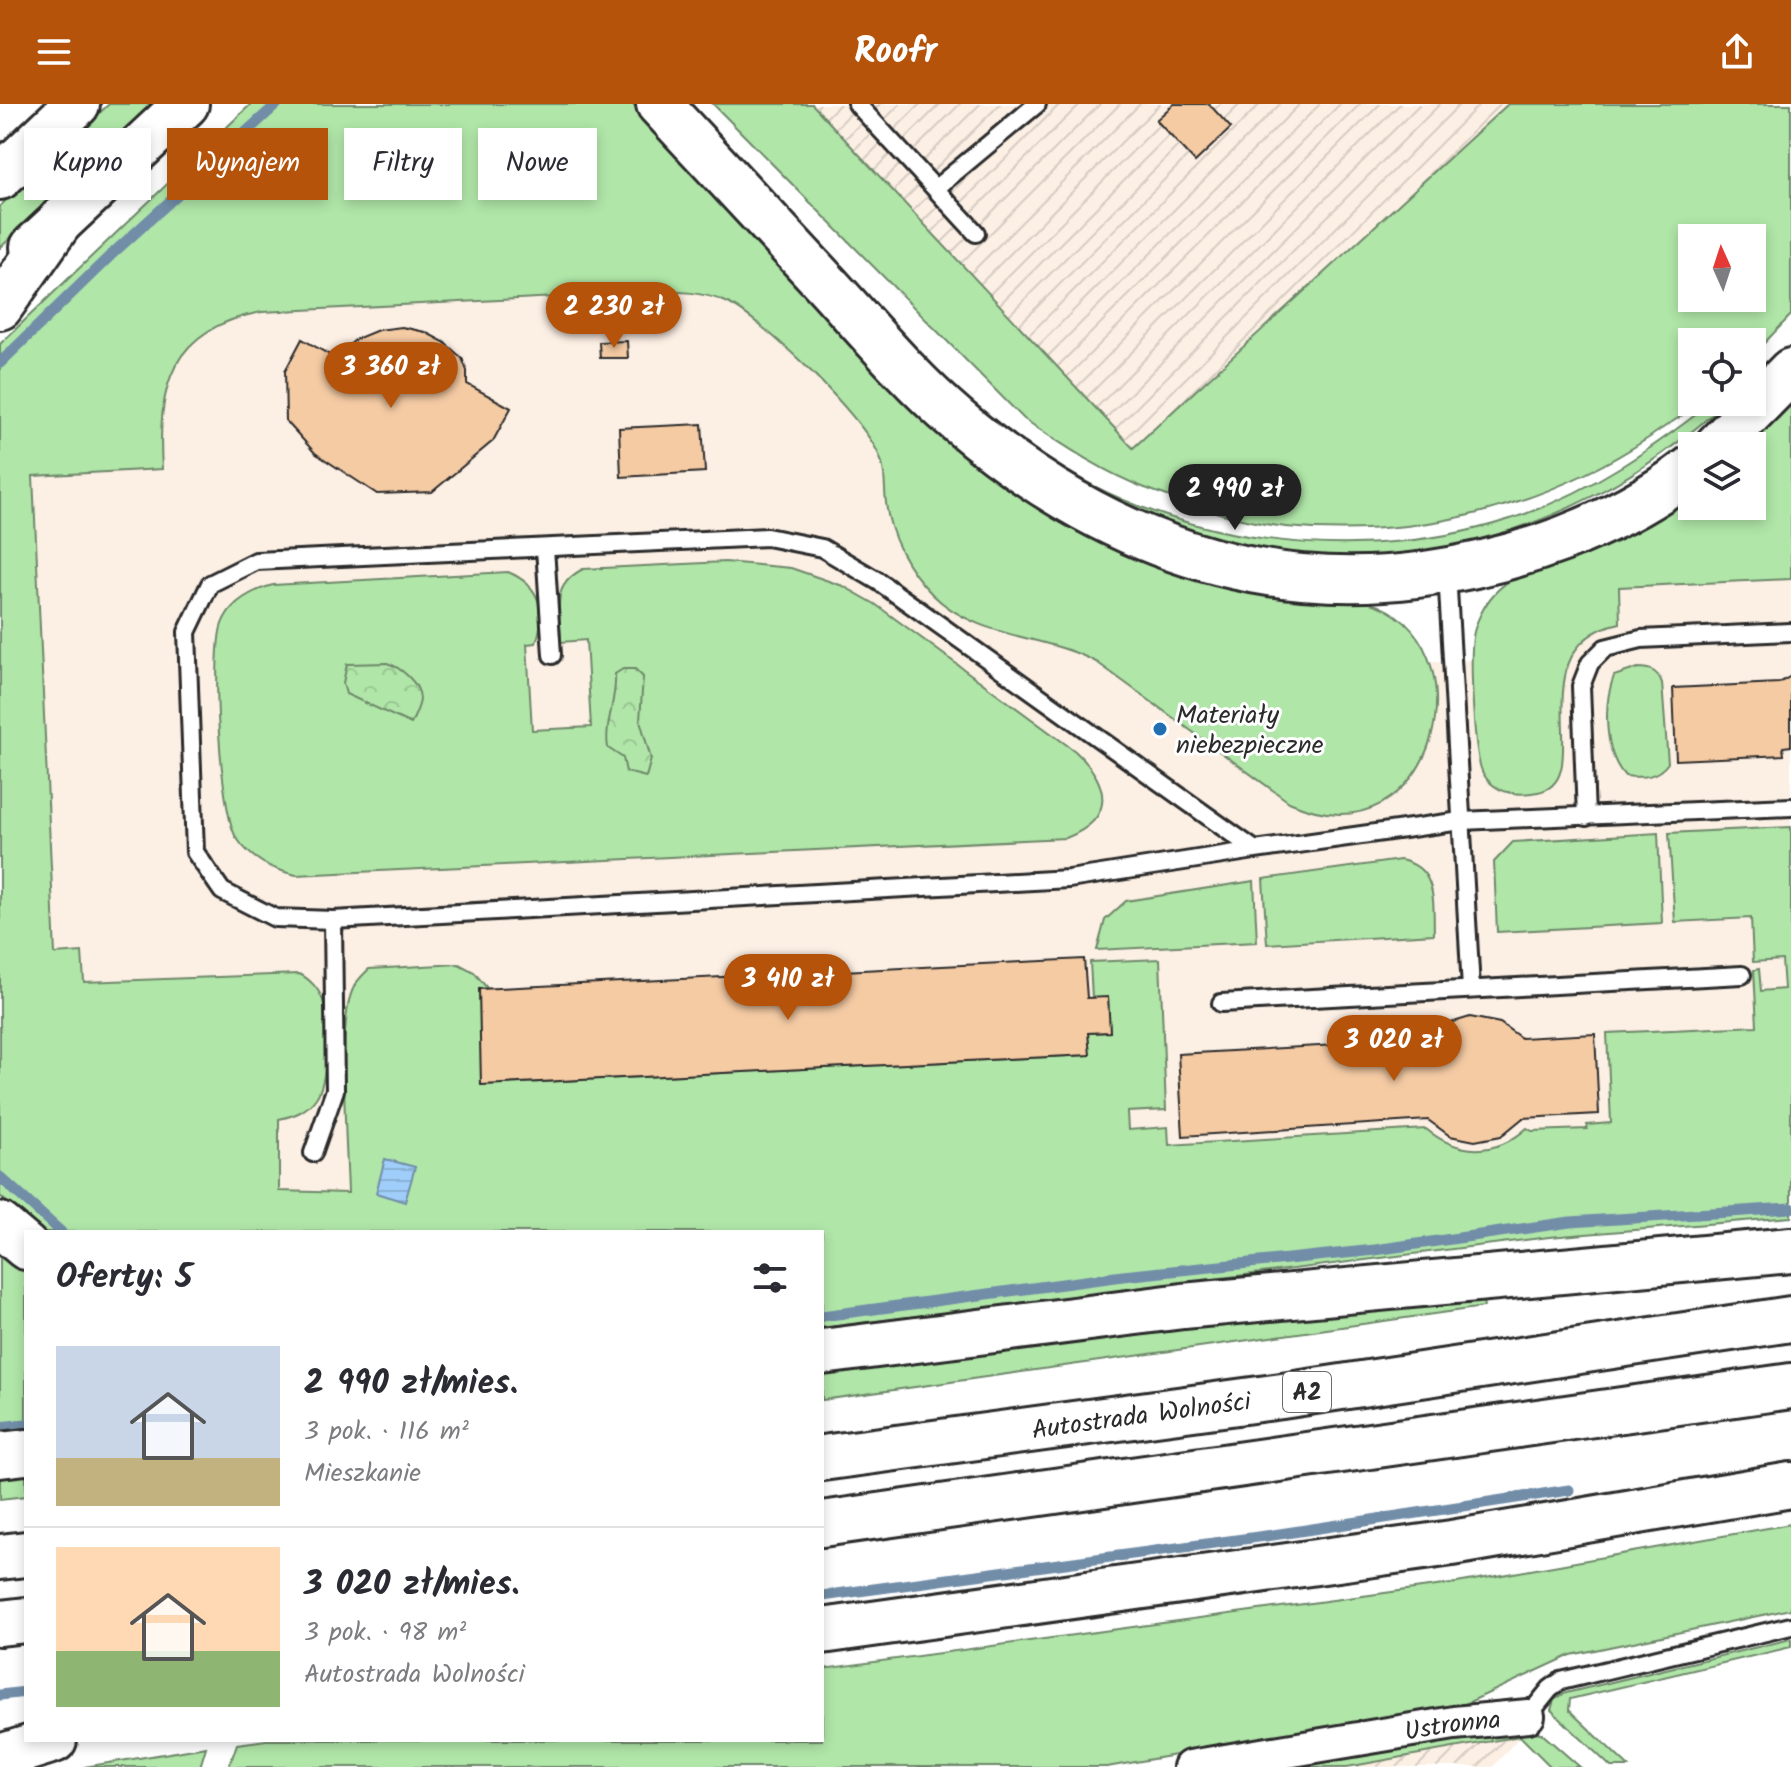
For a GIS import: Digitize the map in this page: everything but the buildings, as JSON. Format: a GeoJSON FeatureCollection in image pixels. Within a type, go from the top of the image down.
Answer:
{"type":"FeatureCollection","features":[{"type":"Feature","properties":{"kind":"main road"},"geometry":{"type":"LineString","coordinates":[[0,177],[77,104]]}},
{"type":"Feature","properties":{"kind":"main road"},"geometry":{"type":"LineString","coordinates":[[0,277],[186,104]]}},
{"type":"Feature","properties":{"kind":"main road"},"geometry":{"type":"LineString","coordinates":[[659,104],[955,418],[1014,465],[1078,508],[1180,552],[1263,573],[1345,579],[1447,571],[1508,558],[1561,539],[1646,500],[1678,478]]}},
{"type":"Feature","properties":{"kind":"main road"},"geometry":{"type":"LineString","coordinates":[[0,307],[61,220]]}},
{"type":"Feature","properties":{"kind":"main road"},"geometry":{"type":"LineString","coordinates":[[1731,432],[1786,375]]}},
{"type":"Feature","properties":{"kind":"main road"},"geometry":{"type":"LineString","coordinates":[[0,1225],[24,1245]]}},
{"type":"Feature","properties":{"kind":"main road"},"geometry":{"type":"LineString","coordinates":[[824,1352],[1183,1306],[1791,1250]]}},
{"type":"Feature","properties":{"kind":"main road","name":"Autostrada Wolności"},"geometry":{"type":"LineString","coordinates":[[824,1458],[1282,1396],[1791,1319]]}},
{"type":"Feature","properties":{"kind":"main road"},"geometry":{"type":"LineString","coordinates":[[824,1524],[1791,1386]]}},
{"type":"Feature","properties":{"kind":"main road"},"geometry":{"type":"LineString","coordinates":[[0,1455],[24,1452]]}},
{"type":"Feature","properties":{"kind":"main road"},"geometry":{"type":"LineString","coordinates":[[824,1631],[1452,1543],[1791,1485]]}},
{"type":"Feature","properties":{"kind":"main road"},"geometry":{"type":"LineString","coordinates":[[0,1557],[24,1554]]}},
{"type":"Feature","properties":{"kind":"main road"},"geometry":{"type":"LineString","coordinates":[[0,1623],[24,1620]]}},
{"type":"Feature","properties":{"kind":"main road"},"geometry":{"type":"LineString","coordinates":[[0,1728],[24,1725]]}},
{"type":"Feature","properties":{"kind":"main road"},"geometry":{"type":"LineString","coordinates":[[0,1757],[48,1742]]}},
{"type":"Feature","properties":{"kind":"street","name":"Ustronna"},"geometry":{"type":"LineString","coordinates":[[1190,1767],[1454,1723],[1528,1716]]}},
{"type":"Feature","properties":{"kind":"lane"},"geometry":{"type":"LineString","coordinates":[[857,104],[976,233]]}},
{"type":"Feature","properties":{"kind":"lane"},"geometry":{"type":"LineString","coordinates":[[936,188],[1037,104]]}},
{"type":"Feature","properties":{"kind":"lane"},"geometry":{"type":"LineString","coordinates":[[1255,850],[878,581],[822,548],[767,537],[256,561],[210,584],[187,632],[195,852],[222,891],[275,918],[333,920],[1069,879],[1461,821],[1791,807]]}},
{"type":"Feature","properties":{"kind":"lane"},"geometry":{"type":"LineString","coordinates":[[545,548],[552,655]]}},
{"type":"Feature","properties":{"kind":"lane"},"geometry":{"type":"LineString","coordinates":[[1447,571],[1471,989]]}},
{"type":"Feature","properties":{"kind":"lane"},"geometry":{"type":"LineString","coordinates":[[1586,817],[1581,686],[1590,663],[1605,648],[1641,639],[1791,632]]}},
{"type":"Feature","properties":{"kind":"lane"},"geometry":{"type":"LineString","coordinates":[[313,1153],[335,1090],[333,920]]}},
{"type":"Feature","properties":{"kind":"lane"},"geometry":{"type":"LineString","coordinates":[[1221,1003],[1742,975]]}},
{"type":"Feature","properties":{"kind":"lane"},"geometry":{"type":"LineString","coordinates":[[1528,1716],[1550,1689],[1561,1681],[1791,1626]]}},
{"type":"Feature","properties":{"kind":"shaded area"},"geometry":{"type":"Polygon","coordinates":[[[536,104],[563,128],[499,128],[536,104]]]}},
{"type":"Feature","properties":{"kind":"shaded area"},"geometry":{"type":"Polygon","coordinates":[[[812,104],[1508,104],[1134,449],[812,104]]]}},
{"type":"Feature","properties":{"kind":"shaded area"},"geometry":{"type":"Polygon","coordinates":[[[478,142],[478,200],[597,200],[597,158],[1038,547],[1418,663],[1486,659],[1728,520],[1766,520],[1766,483],[1791,442],[1791,1137],[824,1231],[214,1230],[58,1138],[0,453],[389,200],[462,200],[462,152],[478,142]]]}},
{"type":"Feature","properties":{"kind":"shaded area"},"geometry":{"type":"Polygon","coordinates":[[[1520,1736],[1493,1767],[1347,1767],[1520,1736]]]}},
{"type":"Feature","properties":{"kind":"green space"},"geometry":{"type":"Polygon","coordinates":[[[109,104],[153,104],[128,128],[83,128],[109,104]]]}},
{"type":"Feature","properties":{"kind":"green space"},"geometry":{"type":"Polygon","coordinates":[[[251,104],[633,104],[955,446],[1003,484],[1050,515],[1098,541],[1147,562],[1250,590],[1367,602],[1405,623],[1428,657],[1436,698],[1430,740],[1412,777],[1381,804],[1340,814],[1289,802],[1098,663],[1077,653],[970,620],[932,594],[908,564],[896,540],[888,516],[883,467],[869,438],[834,395],[787,348],[743,312],[709,296],[654,292],[262,312],[231,320],[207,332],[189,347],[176,366],[167,388],[163,412],[162,469],[33,476],[55,954],[82,952],[84,982],[299,974],[314,985],[323,1001],[327,1022],[323,1079],[316,1098],[309,1106],[279,1119],[279,1191],[348,1193],[345,1028],[348,1005],[358,981],[369,969],[459,964],[474,972],[487,988],[480,989],[482,1085],[1089,1055],[1088,1033],[1110,1032],[1108,998],[1092,998],[1090,962],[1160,959],[1166,1110],[1127,1112],[1128,1130],[1168,1127],[1169,1145],[1426,1129],[1451,1144],[1476,1149],[1502,1144],[1527,1128],[1532,1131],[1587,1129],[1587,1125],[1611,1123],[1607,1033],[1757,1026],[1754,970],[1759,969],[1761,991],[1784,989],[1782,960],[1753,962],[1751,918],[1675,922],[1669,833],[1791,827],[1791,1217],[1549,1237],[824,1328],[824,1230],[38,1230],[0,1196],[0,344],[167,184],[167,200],[328,200],[328,128],[226,128],[251,104]]]}},
{"type":"Feature","properties":{"kind":"green space"},"geometry":{"type":"Polygon","coordinates":[[[713,104],[812,104],[1133,448],[1508,104],[1791,104],[1791,315],[1766,341],[1766,328],[1678,328],[1678,416],[1681,416],[1608,462],[1565,483],[1476,514],[1430,523],[1334,530],[1286,527],[1214,512],[1129,481],[1083,457],[1024,419],[713,104]]]}},
{"type":"Feature","properties":{"kind":"green space"},"geometry":{"type":"Polygon","coordinates":[[[24,184],[24,200],[51,200],[0,248],[0,206],[24,184]]]}},
{"type":"Feature","properties":{"kind":"green space"},"geometry":{"type":"Polygon","coordinates":[[[1791,402],[1791,579],[1619,587],[1620,623],[1589,636],[1571,658],[1564,684],[1562,764],[1555,783],[1538,792],[1522,794],[1495,786],[1480,766],[1472,686],[1474,632],[1490,598],[1517,576],[1678,495],[1678,520],[1766,520],[1766,432],[1760,432],[1791,402]]]}},
{"type":"Feature","properties":{"kind":"green space"},"geometry":{"type":"Polygon","coordinates":[[[1693,416],[1709,416],[1689,432],[1678,432],[1678,441],[1663,453],[1596,494],[1526,525],[1453,546],[1378,555],[1301,554],[1223,541],[1129,509],[1020,443],[1026,443],[1080,478],[1139,506],[1201,526],[1266,539],[1333,544],[1399,542],[1463,532],[1525,514],[1551,504],[1623,466],[1693,416]]]}},
{"type":"Feature","properties":{"kind":"green space"},"geometry":{"type":"Polygon","coordinates":[[[725,562],[791,568],[843,586],[875,604],[1075,751],[1101,787],[1100,810],[1094,820],[1066,838],[296,875],[262,862],[248,852],[236,837],[230,822],[222,766],[217,666],[222,624],[230,609],[249,594],[273,585],[508,572],[519,577],[534,592],[540,610],[536,643],[527,644],[532,730],[591,727],[586,640],[561,642],[559,600],[566,583],[583,569],[725,562]]]}},
{"type":"Feature","properties":{"kind":"green space"},"geometry":{"type":"Polygon","coordinates":[[[387,663],[408,676],[417,687],[420,699],[411,724],[346,694],[343,683],[347,664],[387,663]]]}},
{"type":"Feature","properties":{"kind":"green space"},"geometry":{"type":"Polygon","coordinates":[[[1638,668],[1653,671],[1662,683],[1668,763],[1654,774],[1638,777],[1625,776],[1618,766],[1609,742],[1607,714],[1614,676],[1638,668]]]}},
{"type":"Feature","properties":{"kind":"green space"},"geometry":{"type":"Polygon","coordinates":[[[623,669],[635,669],[643,677],[640,720],[651,759],[646,777],[626,772],[623,758],[608,748],[615,674],[623,669]]]}},
{"type":"Feature","properties":{"kind":"green space"},"geometry":{"type":"Polygon","coordinates":[[[1658,833],[1662,923],[1497,932],[1494,862],[1513,842],[1658,833]]]}},
{"type":"Feature","properties":{"kind":"green space"},"geometry":{"type":"Polygon","coordinates":[[[1400,860],[1421,870],[1427,878],[1433,898],[1434,934],[1267,944],[1263,879],[1400,860]]]}},
{"type":"Feature","properties":{"kind":"green space"},"geometry":{"type":"Polygon","coordinates":[[[1254,881],[1257,942],[1097,950],[1105,920],[1126,901],[1254,881]]]}},
{"type":"Feature","properties":{"kind":"green space"},"geometry":{"type":"Polygon","coordinates":[[[0,1246],[24,1265],[24,1437],[0,1440],[0,1246]]]}},
{"type":"Feature","properties":{"kind":"green space"},"geometry":{"type":"Polygon","coordinates":[[[1483,1301],[1484,1307],[824,1400],[824,1372],[1172,1327],[1483,1301]]]}},
{"type":"Feature","properties":{"kind":"green space"},"geometry":{"type":"Polygon","coordinates":[[[24,1468],[24,1496],[0,1499],[0,1471],[24,1468]]]}},
{"type":"Feature","properties":{"kind":"green space"},"geometry":{"type":"Polygon","coordinates":[[[1791,1524],[1791,1609],[1571,1655],[1465,1704],[1107,1767],[229,1767],[237,1744],[252,1742],[824,1742],[824,1669],[1451,1584],[1791,1524]]]}},
{"type":"Feature","properties":{"kind":"green space"},"geometry":{"type":"Polygon","coordinates":[[[1791,1639],[1791,1647],[1570,1699],[1569,1710],[1629,1767],[1611,1767],[1551,1710],[1554,1700],[1566,1693],[1791,1639]]]}},
{"type":"Feature","properties":{"kind":"green space"},"geometry":{"type":"Polygon","coordinates":[[[1504,1729],[1541,1733],[1580,1767],[1551,1767],[1520,1736],[1347,1767],[1276,1767],[1504,1729]]]}},
{"type":"Feature","properties":{"kind":"green space"},"geometry":{"type":"Polygon","coordinates":[[[206,1747],[200,1767],[84,1767],[206,1747]]]}},
{"type":"Feature","properties":{"kind":"water"},"geometry":{"type":"Polygon","coordinates":[[[385,1159],[415,1167],[405,1202],[376,1193],[385,1159]]]}},
{"type":"Feature","properties":{"kind":"waterway"},"geometry":{"type":"LineString","coordinates":[[0,363],[111,255],[277,104]]}},
{"type":"Feature","properties":{"kind":"waterway"},"geometry":{"type":"LineString","coordinates":[[0,1177],[59,1230]]}},
{"type":"Feature","properties":{"kind":"waterway"},"geometry":{"type":"LineString","coordinates":[[824,1316],[1123,1276],[1375,1250],[1570,1222],[1791,1208]]}},
{"type":"Feature","properties":{"kind":"waterway"},"geometry":{"type":"LineString","coordinates":[[0,1427],[24,1424]]}},
{"type":"Feature","properties":{"kind":"waterway"},"geometry":{"type":"LineString","coordinates":[[824,1596],[1273,1535],[1569,1490]]}},
{"type":"Feature","properties":{"kind":"waterway"},"geometry":{"type":"LineString","coordinates":[[0,1695],[24,1692]]}},
{"type":"Feature","properties":{"kind":"place","name":"Materiały niebezpieczne"},"geometry":{"type":"Point","coordinates":[1160,729]}}]}
